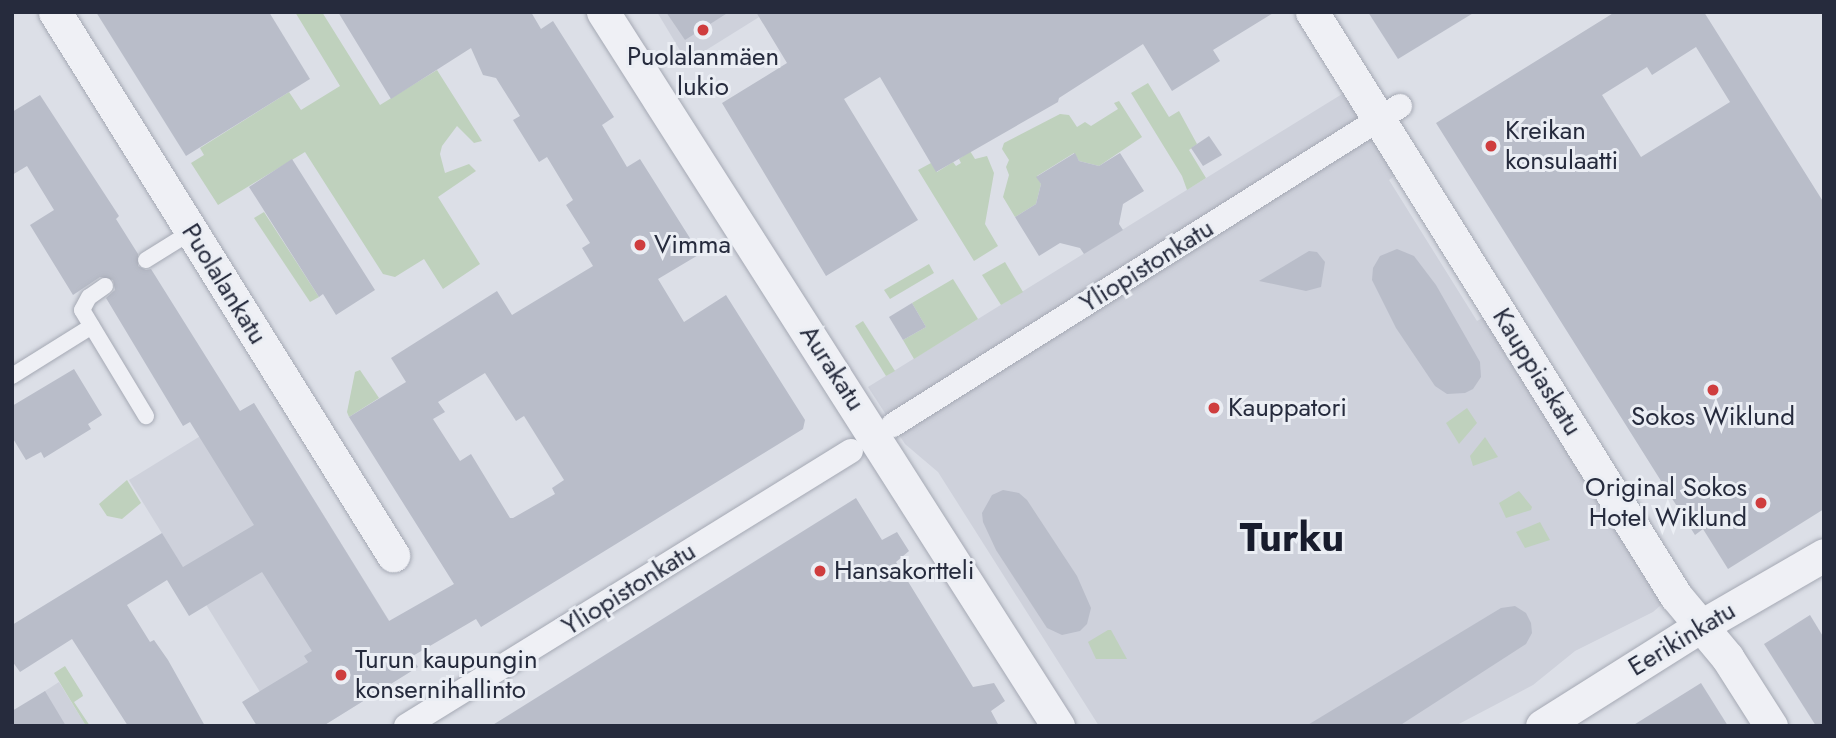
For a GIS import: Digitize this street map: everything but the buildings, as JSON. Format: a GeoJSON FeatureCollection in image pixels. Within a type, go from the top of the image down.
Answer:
{"type":"FeatureCollection","features":[{"type":"Feature","properties":{"kind":"street","name":"Puolalankatu"},"geometry":{"type":"LineString","coordinates":[[55,12],[393,555]]}},
{"type":"Feature","properties":{"kind":"street","name":"Aurakatu"},"geometry":{"type":"LineString","coordinates":[[603,12],[1058,726]]}},
{"type":"Feature","properties":{"kind":"street","name":"Kauppiaskatu"},"geometry":{"type":"LineString","coordinates":[[1311,12],[1390,113],[1676,596],[1727,657],[1771,726]]}},
{"type":"Feature","properties":{"kind":"street","name":"Yliopistonkatu"},"geometry":{"type":"LineString","coordinates":[[893,425],[1390,113]]}},
{"type":"Feature","properties":{"kind":"street","name":"Yliopistonkatu"},"geometry":{"type":"LineString","coordinates":[[406,726],[852,452]]}},
{"type":"Feature","properties":{"kind":"street","name":"Eerikinkatu"},"geometry":{"type":"LineString","coordinates":[[1542,726],[1701,626],[1824,555]]}},
{"type":"Feature","properties":{"kind":"lane"},"geometry":{"type":"LineString","coordinates":[[146,260],[191,232]]}},
{"type":"Feature","properties":{"kind":"lane"},"geometry":{"type":"LineString","coordinates":[[105,286],[89,297],[82,310],[146,416]]}},
{"type":"Feature","properties":{"kind":"lane"},"geometry":{"type":"LineString","coordinates":[[12,376],[92,326]]}},
{"type":"Feature","properties":{"kind":"shaded area","name":"Puolalanmäen lukio"},"geometry":{"type":"Polygon","coordinates":[[[657,12],[767,12],[687,62],[657,12]]]}},
{"type":"Feature","properties":{"kind":"shaded area","name":"Kauppatori"},"geometry":{"type":"Polygon","coordinates":[[[1347,91],[1399,173],[1389,180],[1477,321],[1488,315],[1663,597],[1661,605],[1653,612],[1575,651],[1533,685],[1455,726],[1099,726],[938,472],[905,444],[868,387],[1347,91]]]}},
{"type":"Feature","properties":{"kind":"shaded area"},"geometry":{"type":"Polygon","coordinates":[[[254,403],[418,667],[323,726],[281,726],[129,480],[254,403]]]}},
{"type":"Feature","properties":{"kind":"shaded area"},"geometry":{"type":"Polygon","coordinates":[[[59,682],[86,726],[12,726],[45,691],[59,682]]]}},
{"type":"Feature","properties":{"kind":"green space"},"geometry":{"type":"Polygon","coordinates":[[[295,12],[322,12],[380,105],[437,70],[482,141],[474,143],[457,126],[442,146],[440,154],[445,173],[469,164],[476,171],[438,197],[480,264],[443,289],[424,259],[395,277],[383,274],[305,152],[218,205],[191,163],[204,155],[200,148],[289,92],[301,110],[340,86],[295,12]]]}},
{"type":"Feature","properties":{"kind":"green space"},"geometry":{"type":"Polygon","coordinates":[[[1148,83],[1169,117],[1179,111],[1197,144],[1189,150],[1206,178],[1187,190],[1182,176],[1131,93],[1148,83]]]}},
{"type":"Feature","properties":{"kind":"green space"},"geometry":{"type":"Polygon","coordinates":[[[1119,101],[1142,137],[1099,166],[1079,161],[1074,153],[1037,176],[1041,184],[1036,204],[1015,217],[1003,197],[1009,175],[1006,167],[1009,160],[1002,149],[1004,143],[1060,114],[1069,115],[1077,127],[1085,122],[1091,126],[1118,109],[1114,103],[1119,101]]]}},
{"type":"Feature","properties":{"kind":"green space"},"geometry":{"type":"Polygon","coordinates":[[[970,151],[975,159],[987,156],[994,173],[985,224],[998,246],[974,261],[918,170],[931,163],[937,172],[953,162],[956,166],[961,163],[959,159],[970,151]]]}},
{"type":"Feature","properties":{"kind":"green space"},"geometry":{"type":"Polygon","coordinates":[[[264,212],[319,297],[310,302],[254,218],[264,212]]]}},
{"type":"Feature","properties":{"kind":"green space"},"geometry":{"type":"Polygon","coordinates":[[[1005,262],[1023,292],[1001,305],[982,275],[1005,262]]]}},
{"type":"Feature","properties":{"kind":"green space"},"geometry":{"type":"Polygon","coordinates":[[[929,264],[934,273],[890,299],[884,290],[929,264]]]}},
{"type":"Feature","properties":{"kind":"green space"},"geometry":{"type":"Polygon","coordinates":[[[953,279],[978,319],[914,359],[903,340],[926,327],[912,303],[953,279]]]}},
{"type":"Feature","properties":{"kind":"green space"},"geometry":{"type":"Polygon","coordinates":[[[863,321],[895,371],[886,376],[855,326],[863,321]]]}},
{"type":"Feature","properties":{"kind":"green space"},"geometry":{"type":"Polygon","coordinates":[[[360,370],[379,398],[349,417],[347,412],[355,372],[360,370]]]}},
{"type":"Feature","properties":{"kind":"green space"},"geometry":{"type":"Polygon","coordinates":[[[1467,408],[1477,423],[1459,444],[1446,423],[1467,408]]]}},
{"type":"Feature","properties":{"kind":"green space"},"geometry":{"type":"Polygon","coordinates":[[[1485,437],[1498,457],[1473,466],[1470,456],[1485,437]]]}},
{"type":"Feature","properties":{"kind":"green space"},"geometry":{"type":"Polygon","coordinates":[[[127,480],[141,503],[122,519],[107,516],[99,504],[127,480]]]}},
{"type":"Feature","properties":{"kind":"green space"},"geometry":{"type":"Polygon","coordinates":[[[1519,491],[1532,507],[1531,510],[1506,518],[1499,503],[1519,491]]]}},
{"type":"Feature","properties":{"kind":"green space"},"geometry":{"type":"Polygon","coordinates":[[[1540,522],[1550,540],[1525,548],[1516,532],[1540,522]]]}},
{"type":"Feature","properties":{"kind":"green space"},"geometry":{"type":"Polygon","coordinates":[[[1111,630],[1127,659],[1096,659],[1088,642],[1111,630]]]}},
{"type":"Feature","properties":{"kind":"green space"},"geometry":{"type":"Polygon","coordinates":[[[65,666],[83,696],[74,702],[90,726],[86,726],[54,673],[65,666]]]}},
{"type":"Feature","properties":{"kind":"place","name":"Puolalanmäen lukio"},"geometry":{"type":"Point","coordinates":[703,30]}},
{"type":"Feature","properties":{"kind":"place","name":"Kreikan konsulaatti"},"geometry":{"type":"Point","coordinates":[1491,146]}},
{"type":"Feature","properties":{"kind":"place","name":"Vimma"},"geometry":{"type":"Point","coordinates":[640,245]}},
{"type":"Feature","properties":{"kind":"place","name":"Sokos Wiklund"},"geometry":{"type":"Point","coordinates":[1713,390]}},
{"type":"Feature","properties":{"kind":"place","name":"Kauppatori"},"geometry":{"type":"Point","coordinates":[1214,408]}},
{"type":"Feature","properties":{"kind":"place","name":"Original Sokos Hotel Wiklund"},"geometry":{"type":"Point","coordinates":[1761,503]}},
{"type":"Feature","properties":{"kind":"place","name":"Hansakortteli"},"geometry":{"type":"Point","coordinates":[820,571]}},
{"type":"Feature","properties":{"kind":"place","name":"Turun kaupungin konsernihallinto"},"geometry":{"type":"Point","coordinates":[341,675]}},
{"type":"Feature","properties":{"kind":"district","name":"Turku"},"geometry":{"type":"Point","coordinates":[1292,537]}}]}
